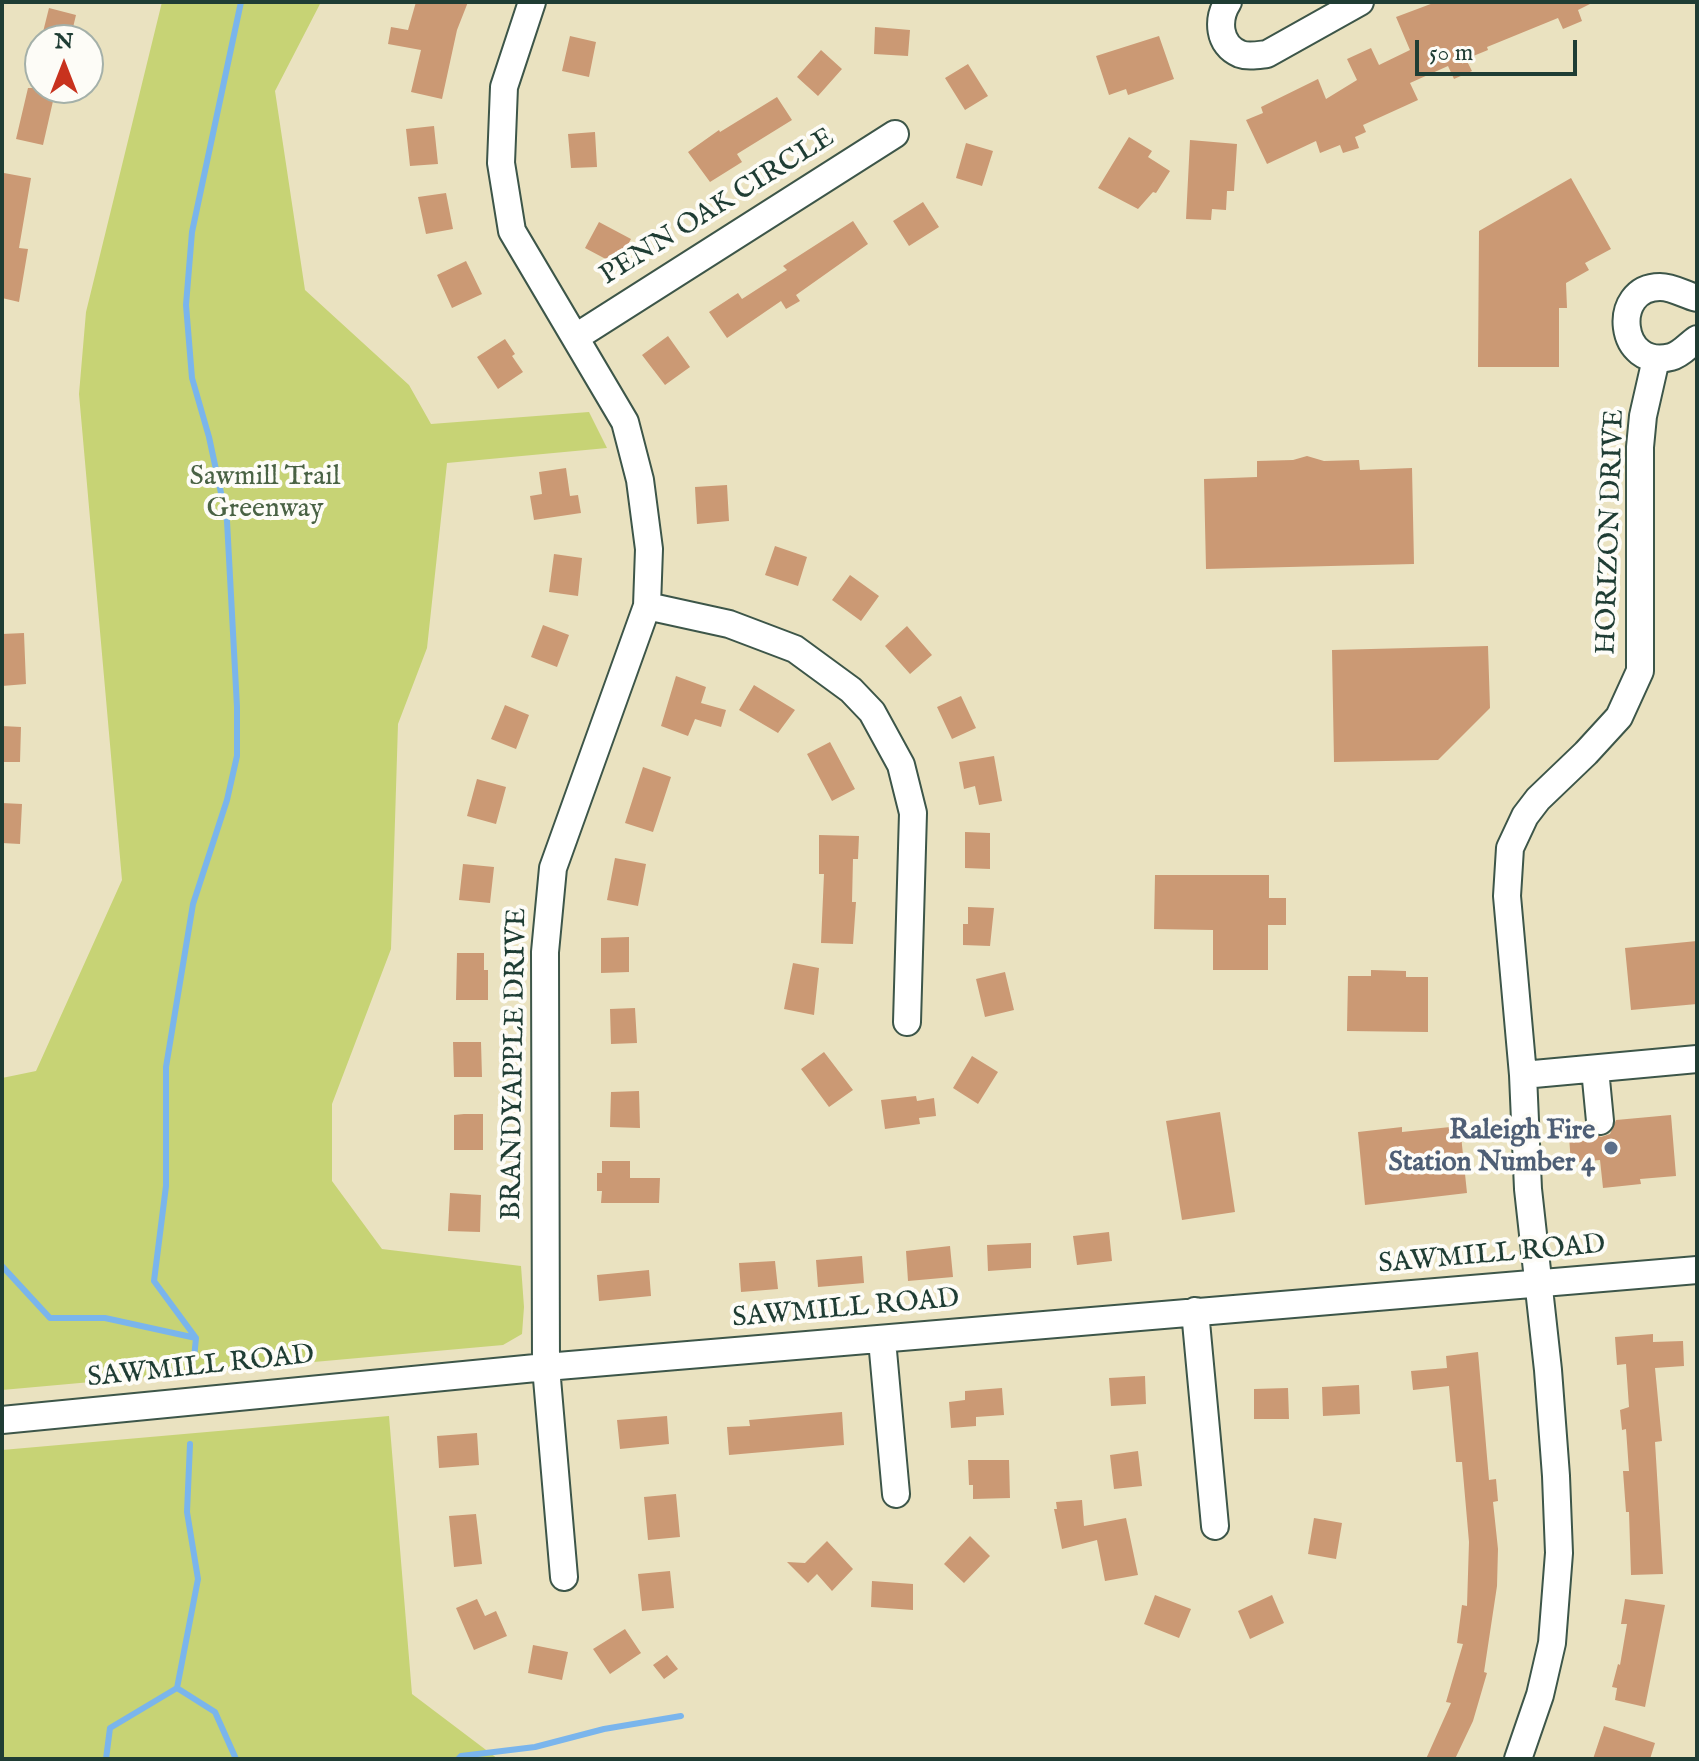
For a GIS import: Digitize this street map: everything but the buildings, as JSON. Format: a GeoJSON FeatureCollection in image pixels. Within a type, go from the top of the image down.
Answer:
{"type":"FeatureCollection","features":[{"type":"Feature","properties":{"kind":"street","name":"BRANDYAPPLE DRIVE"},"geometry":{"type":"LineString","coordinates":[[532,2],[504,87],[501,163],[512,231],[625,422],[640,480],[649,549],[647,606],[553,868],[545,952],[546,1367],[564,1577]]}},
{"type":"Feature","properties":{"kind":"street"},"geometry":{"type":"LineString","coordinates":[[1228,2],[1220,18],[1220,31],[1227,44],[1238,54],[1253,56],[1267,54],[1360,2]]}},
{"type":"Feature","properties":{"kind":"street","name":"PENN OAK CIRCLE"},"geometry":{"type":"LineString","coordinates":[[576,337],[895,134]]}},
{"type":"Feature","properties":{"kind":"street"},"geometry":{"type":"LineString","coordinates":[[1697,298],[1661,287],[1642,292],[1630,305],[1626,318],[1630,340],[1645,356],[1656,359],[1671,357],[1683,352],[1697,339]]}},
{"type":"Feature","properties":{"kind":"street","name":"HORIZON DRIVE"},"geometry":{"type":"LineString","coordinates":[[1518,1759],[1540,1695],[1552,1643],[1557,1601],[1556,1476],[1526,1163],[1523,1075],[1507,896],[1510,848],[1525,816],[1538,799],[1619,717],[1640,671],[1640,447],[1643,416],[1656,359]]}},
{"type":"Feature","properties":{"kind":"street"},"geometry":{"type":"LineString","coordinates":[[647,606],[729,624],[795,649],[851,690],[872,712],[901,765],[913,813],[907,1022]]}},
{"type":"Feature","properties":{"kind":"street"},"geometry":{"type":"LineString","coordinates":[[1523,1075],[1697,1059]]}},
{"type":"Feature","properties":{"kind":"street"},"geometry":{"type":"LineString","coordinates":[[1595,1069],[1600,1121]]}},
{"type":"Feature","properties":{"kind":"street","name":"SAWMILL ROAD"},"geometry":{"type":"LineString","coordinates":[[2,1420],[546,1367],[1697,1270]]}},
{"type":"Feature","properties":{"kind":"street"},"geometry":{"type":"LineString","coordinates":[[1195,1311],[1215,1526]]}},
{"type":"Feature","properties":{"kind":"street"},"geometry":{"type":"LineString","coordinates":[[882,1340],[896,1494]]}},
{"type":"Feature","properties":{"kind":"green space","name":"Sawmill Trail Greenway"},"geometry":{"type":"Polygon","coordinates":[[[162,2],[321,2],[275,91],[305,290],[409,385],[431,424],[589,412],[607,448],[447,463],[427,648],[398,724],[391,949],[332,1104],[332,1181],[382,1249],[521,1266],[522,1334],[503,1345],[2,1390],[2,1078],[36,1071],[122,880],[79,394],[86,312],[162,2]]]}},
{"type":"Feature","properties":{"kind":"green space"},"geometry":{"type":"Polygon","coordinates":[[[389,1416],[412,1694],[498,1759],[2,1759],[2,1450],[389,1416]]]}},
{"type":"Feature","properties":{"kind":"waterway"},"geometry":{"type":"LineString","coordinates":[[194,1358],[196,1338],[154,1281],[166,1186],[166,1067],[193,904],[227,800],[237,756],[237,707],[227,521],[209,437],[192,378],[186,305],[192,232],[241,2]]}},
{"type":"Feature","properties":{"kind":"waterway"},"geometry":{"type":"LineString","coordinates":[[2,1266],[50,1318],[105,1318],[196,1338]]}},
{"type":"Feature","properties":{"kind":"waterway"},"geometry":{"type":"LineString","coordinates":[[106,1759],[110,1728],[177,1688],[198,1579],[187,1512],[190,1444]]}},
{"type":"Feature","properties":{"kind":"waterway"},"geometry":{"type":"LineString","coordinates":[[177,1688],[215,1712],[236,1759]]}},
{"type":"Feature","properties":{"kind":"waterway"},"geometry":{"type":"LineString","coordinates":[[458,1759],[461,1756],[535,1747],[604,1729],[681,1716]]}},
{"type":"Feature","properties":{"kind":"place","name":"Raleigh Fire Station Number 4"},"geometry":{"type":"Point","coordinates":[1611,1148]}}]}
